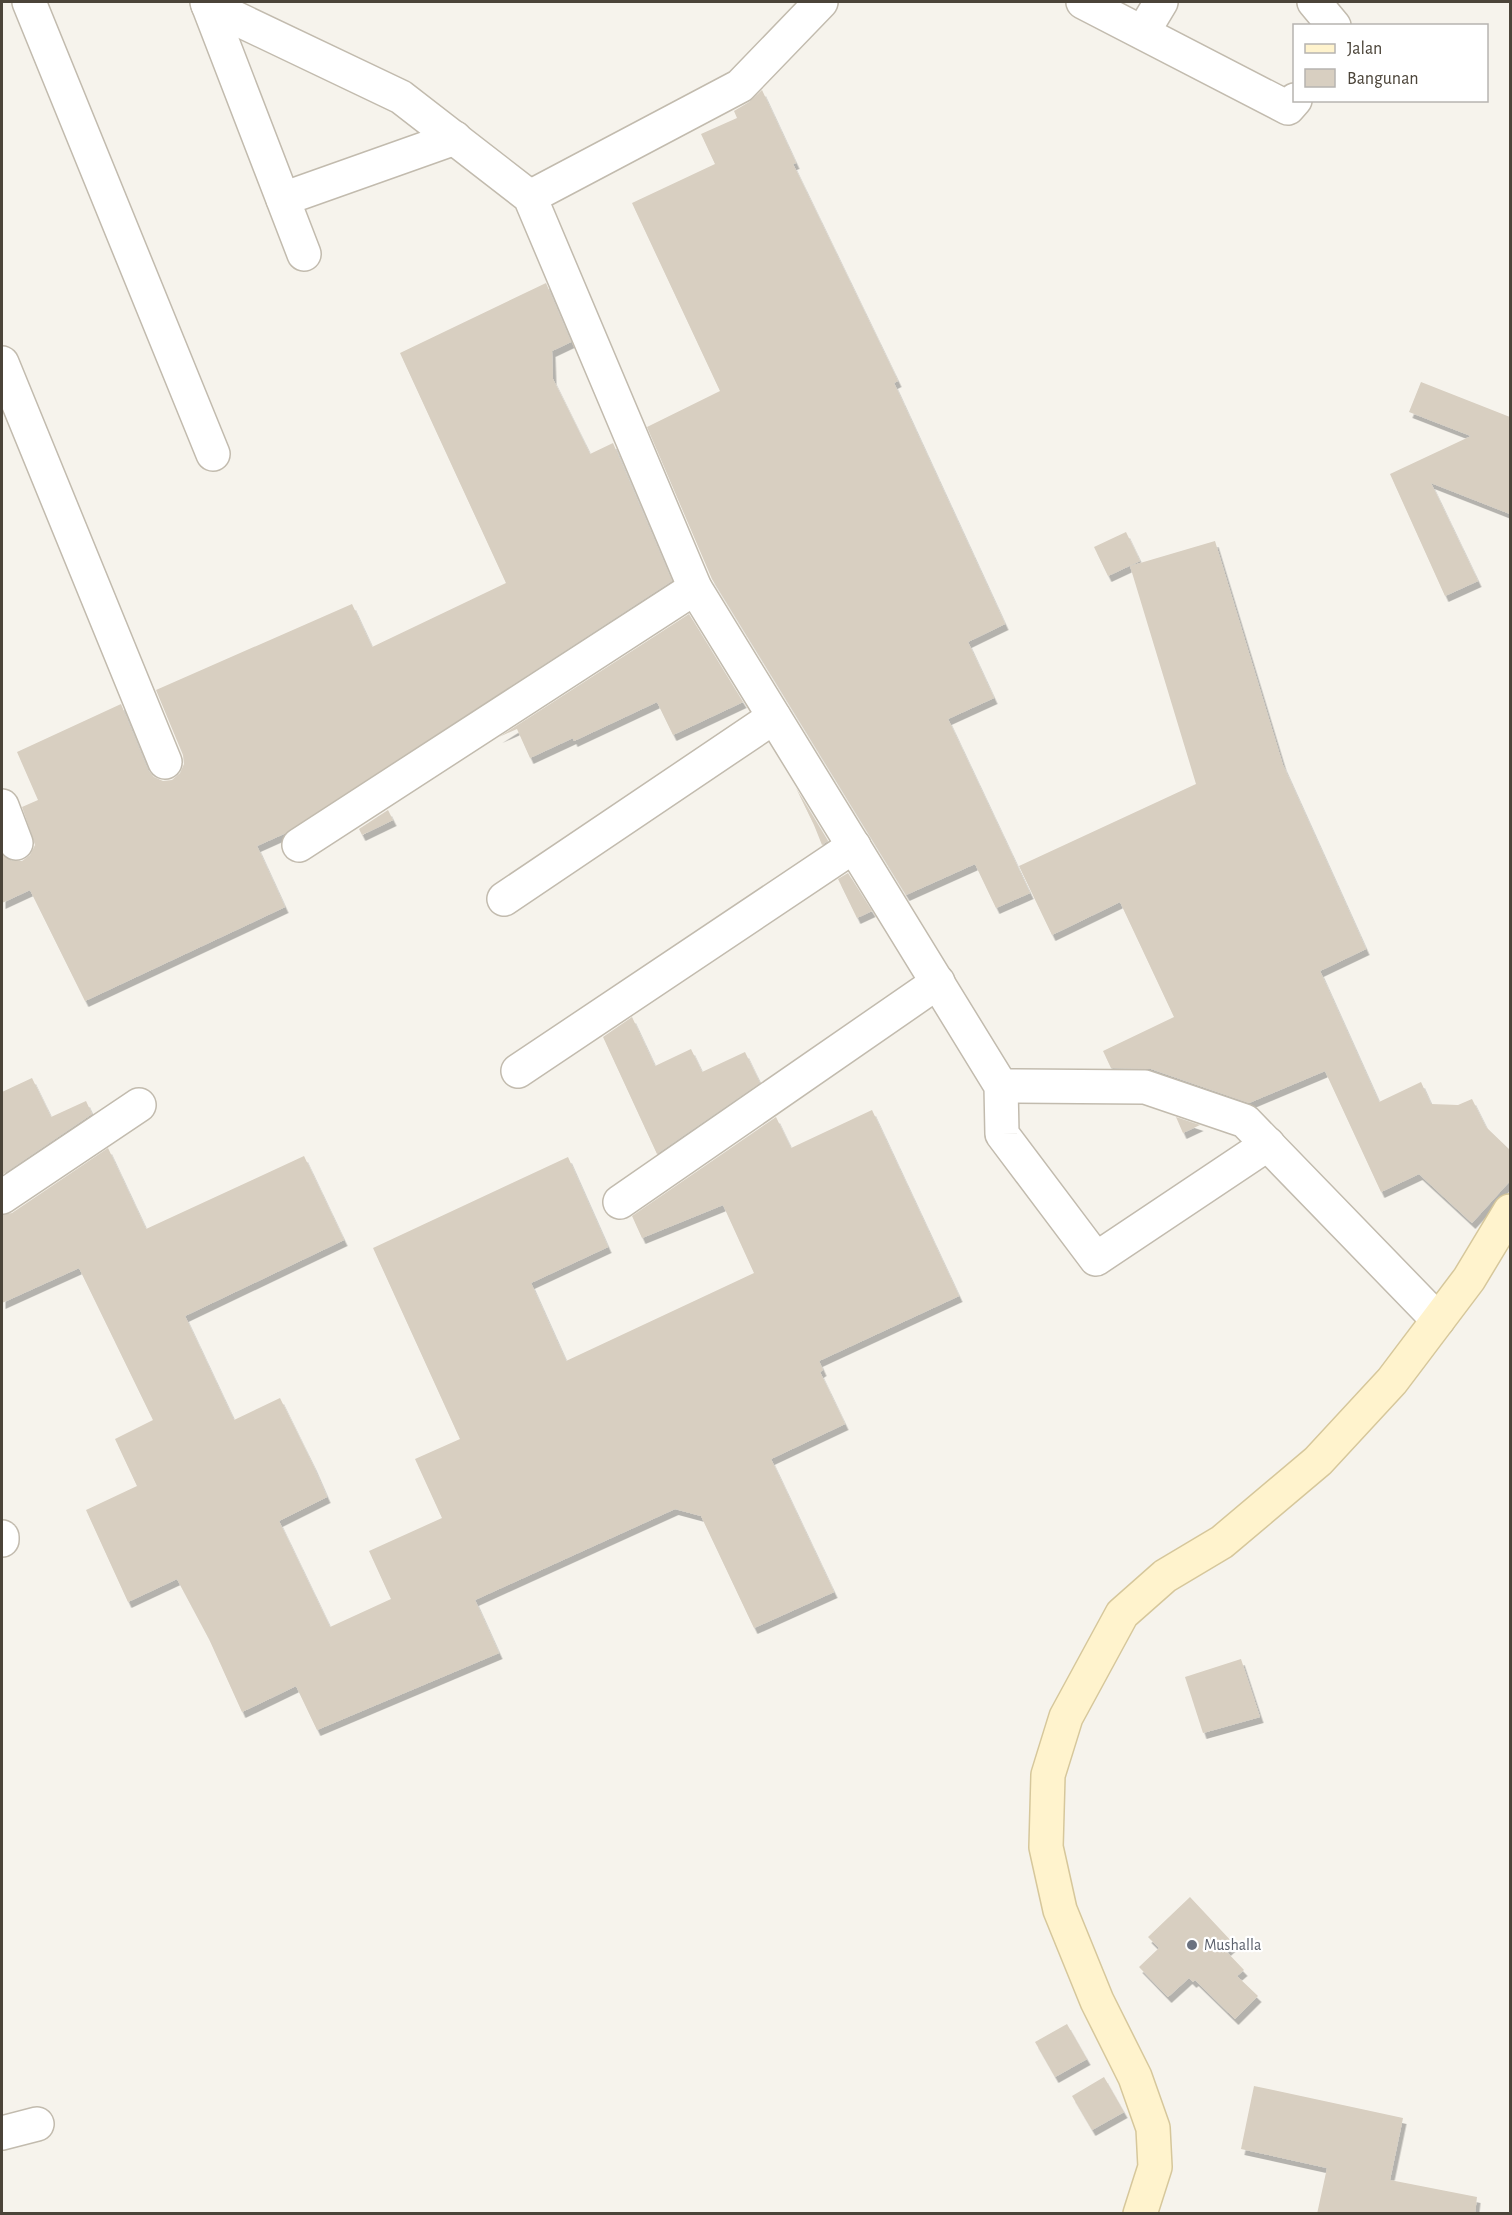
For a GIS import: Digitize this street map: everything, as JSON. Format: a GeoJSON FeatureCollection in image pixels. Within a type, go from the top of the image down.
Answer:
{"type":"FeatureCollection","features":[{"type":"Feature","properties":{"kind":"street"},"geometry":{"type":"LineString","coordinates":[[29,2],[213,454]]}},
{"type":"Feature","properties":{"kind":"street"},"geometry":{"type":"LineString","coordinates":[[530,197],[740,86],[821,2]]}},
{"type":"Feature","properties":{"kind":"street"},"geometry":{"type":"LineString","coordinates":[[1083,2],[1288,108],[1293,102]]}},
{"type":"Feature","properties":{"kind":"street"},"geometry":{"type":"LineString","coordinates":[[1143,32],[1161,2]]}},
{"type":"Feature","properties":{"kind":"street"},"geometry":{"type":"LineString","coordinates":[[1314,2],[1332,24]]}},
{"type":"Feature","properties":{"kind":"street"},"geometry":{"type":"LineString","coordinates":[[208,3],[401,97],[530,197],[695,588],[1001,1086],[1002,1134],[1096,1259],[1268,1144]]}},
{"type":"Feature","properties":{"kind":"street"},"geometry":{"type":"LineString","coordinates":[[208,3],[304,254]]}},
{"type":"Feature","properties":{"kind":"street"},"geometry":{"type":"LineString","coordinates":[[283,199],[455,138]]}},
{"type":"Feature","properties":{"kind":"street"},"geometry":{"type":"LineString","coordinates":[[2,363],[165,762]]}},
{"type":"Feature","properties":{"kind":"street"},"geometry":{"type":"LineString","coordinates":[[299,845],[695,588]]}},
{"type":"Feature","properties":{"kind":"street"},"geometry":{"type":"LineString","coordinates":[[504,899],[774,717]]}},
{"type":"Feature","properties":{"kind":"street"},"geometry":{"type":"LineString","coordinates":[[2,806],[16,843]]}},
{"type":"Feature","properties":{"kind":"street"},"geometry":{"type":"LineString","coordinates":[[518,1071],[854,846]]}},
{"type":"Feature","properties":{"kind":"street"},"geometry":{"type":"LineString","coordinates":[[620,1202],[938,982]]}},
{"type":"Feature","properties":{"kind":"street"},"geometry":{"type":"LineString","coordinates":[[1001,1086],[1145,1087],[1245,1121],[1438,1320]]}},
{"type":"Feature","properties":{"kind":"street"},"geometry":{"type":"LineString","coordinates":[[2,1197],[139,1105]]}},
{"type":"Feature","properties":{"kind":"street"},"geometry":{"type":"LineString","coordinates":[[1140,2214],[1155,2167],[1153,2128],[1135,2077],[1096,2001],[1060,1910],[1046,1847],[1048,1775],[1066,1718],[1122,1614],[1165,1576],[1222,1542],[1318,1461],[1392,1381],[1469,1279],[1510,1211]]}},
{"type":"Feature","properties":{"kind":"street"},"geometry":{"type":"LineString","coordinates":[[2,2133],[37,2124]]}},
{"type":"Feature","properties":{"kind":"building"},"geometry":{"type":"Polygon","coordinates":[[[762,90],[796,163],[793,164],[898,381],[894,383],[1005,624],[968,642],[994,698],[948,719],[1030,893],[996,908],[975,864],[906,895],[712,579],[647,427],[720,391],[632,203],[715,164],[701,134],[737,118],[734,111],[749,102],[762,90]]]}},
{"type":"Feature","properties":{"kind":"building"},"geometry":{"type":"Polygon","coordinates":[[[546,283],[571,342],[552,351],[553,379],[590,454],[613,443],[672,581],[286,833],[257,846],[285,907],[85,1001],[30,890],[2,903],[2,854],[12,861],[22,861],[30,855],[35,845],[22,807],[38,800],[17,752],[121,704],[148,770],[154,777],[163,781],[172,780],[180,773],[184,764],[183,755],[156,690],[352,604],[372,647],[506,583],[400,353],[546,283]]]}},
{"type":"Feature","properties":{"kind":"building"},"geometry":{"type":"Polygon","coordinates":[[[1421,382],[1510,417],[1510,514],[1431,483],[1478,581],[1445,596],[1390,474],[1471,436],[1409,412],[1421,382]]]}},
{"type":"Feature","properties":{"kind":"building"},"geometry":{"type":"Polygon","coordinates":[[[1126,532],[1140,561],[1108,576],[1094,547],[1126,532]]]}},
{"type":"Feature","properties":{"kind":"building"},"geometry":{"type":"Polygon","coordinates":[[[1215,541],[1283,765],[1366,949],[1320,971],[1379,1102],[1421,1082],[1431,1104],[1458,1105],[1472,1099],[1486,1127],[1510,1150],[1510,1181],[1472,1223],[1419,1174],[1381,1192],[1325,1071],[1249,1103],[1151,1069],[1111,1068],[1103,1051],[1174,1017],[1120,902],[1052,935],[1019,866],[1196,784],[1130,566],[1215,541]]]}},
{"type":"Feature","properties":{"kind":"building"},"geometry":{"type":"Polygon","coordinates":[[[689,614],[743,702],[673,735],[657,702],[574,741],[573,738],[530,758],[517,729],[499,737],[689,614]]]}},
{"type":"Feature","properties":{"kind":"building"},"geometry":{"type":"Polygon","coordinates":[[[796,788],[828,841],[822,845],[814,825],[796,788]]]}},
{"type":"Feature","properties":{"kind":"building"},"geometry":{"type":"Polygon","coordinates":[[[388,810],[393,820],[362,835],[359,829],[388,810]]]}},
{"type":"Feature","properties":{"kind":"building"},"geometry":{"type":"Polygon","coordinates":[[[848,873],[872,911],[857,918],[838,879],[848,873]]]}},
{"type":"Feature","properties":{"kind":"building"},"geometry":{"type":"Polygon","coordinates":[[[632,1017],[655,1066],[691,1049],[702,1072],[745,1052],[760,1083],[657,1154],[603,1037],[632,1017]]]}},
{"type":"Feature","properties":{"kind":"building"},"geometry":{"type":"Polygon","coordinates":[[[32,1078],[51,1117],[86,1101],[92,1114],[2,1175],[2,1092],[32,1078]]]}},
{"type":"Feature","properties":{"kind":"building"},"geometry":{"type":"Polygon","coordinates":[[[872,1110],[959,1296],[819,1361],[823,1370],[820,1372],[845,1424],[771,1459],[834,1592],[754,1628],[701,1516],[675,1509],[475,1600],[499,1653],[317,1730],[296,1686],[242,1712],[209,1639],[177,1579],[128,1602],[86,1510],[137,1486],[115,1439],[153,1420],[79,1268],[2,1303],[2,1215],[12,1213],[108,1148],[146,1229],[304,1156],[344,1240],[185,1316],[234,1420],[280,1398],[313,1465],[327,1497],[279,1521],[330,1627],[391,1599],[369,1551],[442,1518],[415,1459],[460,1439],[373,1248],[568,1157],[608,1247],[531,1283],[566,1361],[754,1273],[723,1205],[642,1238],[632,1216],[776,1117],[791,1148],[872,1110]]]}},
{"type":"Feature","properties":{"kind":"building"},"geometry":{"type":"Polygon","coordinates":[[[1176,1117],[1200,1125],[1183,1133],[1176,1117]]]}},
{"type":"Feature","properties":{"kind":"building"},"geometry":{"type":"Polygon","coordinates":[[[1241,1659],[1260,1717],[1203,1733],[1185,1677],[1241,1659]]]}},
{"type":"Feature","properties":{"kind":"building"},"geometry":{"type":"Polygon","coordinates":[[[1190,1897],[1234,1944],[1226,1951],[1244,1970],[1237,1976],[1258,1996],[1235,2019],[1195,1980],[1193,1982],[1189,1978],[1168,1997],[1139,1967],[1159,1948],[1148,1937],[1190,1897]]]}},
{"type":"Feature","properties":{"kind":"building"},"geometry":{"type":"Polygon","coordinates":[[[1067,2024],[1087,2059],[1055,2077],[1035,2042],[1067,2024]]]}},
{"type":"Feature","properties":{"kind":"building"},"geometry":{"type":"Polygon","coordinates":[[[1104,2077],[1124,2112],[1092,2130],[1072,2096],[1104,2077]]]}},
{"type":"Feature","properties":{"kind":"building"},"geometry":{"type":"Polygon","coordinates":[[[1254,2086],[1403,2118],[1390,2180],[1477,2197],[1475,2214],[1317,2214],[1327,2168],[1241,2149],[1254,2086]]]}},
{"type":"Feature","properties":{"kind":"place","name":"Mushalla"},"geometry":{"type":"Point","coordinates":[1192,1945]}}]}
